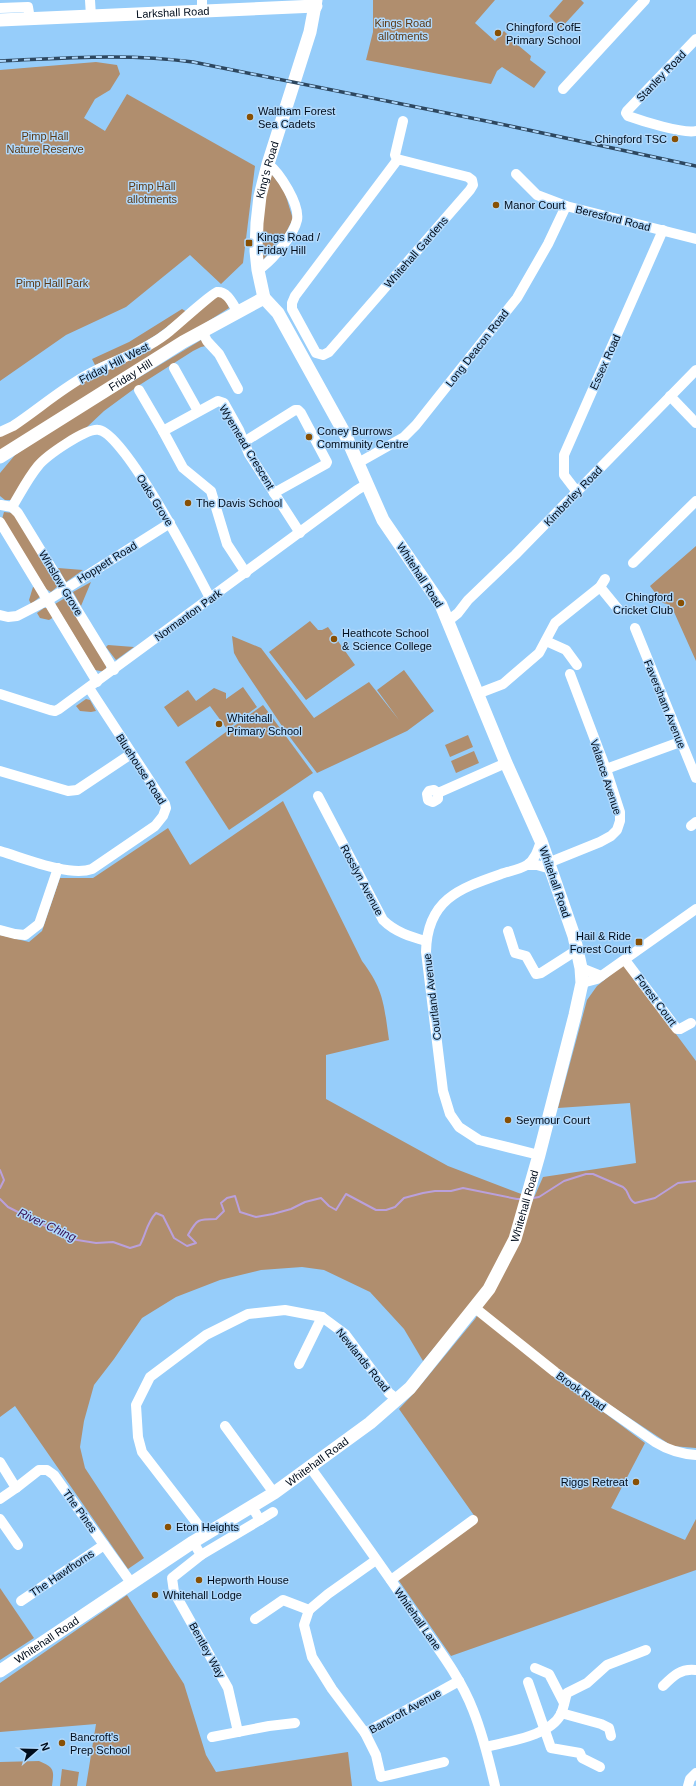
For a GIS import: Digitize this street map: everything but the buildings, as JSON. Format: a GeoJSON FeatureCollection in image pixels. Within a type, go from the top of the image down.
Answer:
{"type":"FeatureCollection","features":[{"type":"Feature","properties":{"kind":"main road","name":"Larkshall Road"},"geometry":{"type":"LineString","coordinates":[[0,20],[91,16],[202,6],[316,3]]}},
{"type":"Feature","properties":{"kind":"main road","name":"King's Road"},"geometry":{"type":"LineString","coordinates":[[264,298],[258,270],[256,251],[260,196],[268,164],[310,32],[316,3]]}},
{"type":"Feature","properties":{"kind":"main road","name":"Whitehall Road"},"geometry":{"type":"LineString","coordinates":[[0,1671],[193,1542],[274,1493],[370,1423],[398,1400],[414,1383],[489,1290],[515,1239],[539,1155],[582,983],[581,968],[577,950],[541,841],[506,763],[448,621],[434,593],[383,520],[343,430],[278,313],[264,298]]}},
{"type":"Feature","properties":{"kind":"main road","name":"Friday Hill"},"geometry":{"type":"LineString","coordinates":[[0,457],[202,331],[264,298]]}},
{"type":"Feature","properties":{"kind":"street"},"geometry":{"type":"LineString","coordinates":[[90,0],[91,16]]}},
{"type":"Feature","properties":{"kind":"street"},"geometry":{"type":"LineString","coordinates":[[563,89],[646,0]]}},
{"type":"Feature","properties":{"kind":"street"},"geometry":{"type":"LineString","coordinates":[[0,8],[28,7],[30,19]]}},
{"type":"Feature","properties":{"kind":"street","name":"Stanley Road"},"geometry":{"type":"LineString","coordinates":[[696,39],[626,113],[628,116],[657,124],[690,132],[696,131]]}},
{"type":"Feature","properties":{"kind":"street"},"geometry":{"type":"LineString","coordinates":[[397,159],[395,155],[403,121]]}},
{"type":"Feature","properties":{"kind":"street","name":"Whitehall Gardens"},"geometry":{"type":"LineString","coordinates":[[397,159],[468,177],[472,180],[473,185],[329,352],[323,355],[316,353],[292,309],[292,303],[295,296],[397,159]]}},
{"type":"Feature","properties":{"kind":"street"},"geometry":{"type":"LineString","coordinates":[[258,270],[269,263],[278,252],[298,219],[288,188],[276,171],[268,164]]}},
{"type":"Feature","properties":{"kind":"street","name":"Beresford Road"},"geometry":{"type":"LineString","coordinates":[[516,174],[537,195],[566,206],[696,238]]}},
{"type":"Feature","properties":{"kind":"street","name":"Long Deacon Road"},"geometry":{"type":"LineString","coordinates":[[358,463],[404,437],[416,426],[517,298],[540,258],[566,206]]}},
{"type":"Feature","properties":{"kind":"street","name":"Essex Road"},"geometry":{"type":"LineString","coordinates":[[577,492],[564,475],[564,455],[663,230]]}},
{"type":"Feature","properties":{"kind":"street","name":"Friday Hill West"},"geometry":{"type":"LineString","coordinates":[[0,432],[13,426],[83,377],[136,353],[160,338],[180,324],[214,293],[221,292],[227,296],[238,312]]}},
{"type":"Feature","properties":{"kind":"street"},"geometry":{"type":"LineString","coordinates":[[202,331],[207,341],[219,354],[238,389]]}},
{"type":"Feature","properties":{"kind":"street"},"geometry":{"type":"LineString","coordinates":[[291,338],[304,332]]}},
{"type":"Feature","properties":{"kind":"street"},"geometry":{"type":"LineString","coordinates":[[174,368],[198,411]]}},
{"type":"Feature","properties":{"kind":"street","name":"Kimberley Road"},"geometry":{"type":"LineString","coordinates":[[448,621],[458,613],[468,600],[577,492],[696,370]]}},
{"type":"Feature","properties":{"kind":"street"},"geometry":{"type":"LineString","coordinates":[[139,390],[183,468],[211,491],[227,544],[246,573]]}},
{"type":"Feature","properties":{"kind":"street"},"geometry":{"type":"LineString","coordinates":[[670,396],[696,423]]}},
{"type":"Feature","properties":{"kind":"street","name":"Wyemead Crescent"},"geometry":{"type":"LineString","coordinates":[[163,431],[218,401],[224,403],[249,454],[300,533]]}},
{"type":"Feature","properties":{"kind":"street"},"geometry":{"type":"LineString","coordinates":[[244,442],[295,410],[298,410],[301,413],[327,462],[326,464],[274,493]]}},
{"type":"Feature","properties":{"kind":"street","name":"Oaks Grove"},"geometry":{"type":"LineString","coordinates":[[12,507],[41,462],[78,436],[92,430],[100,430],[112,437],[145,482],[170,523],[210,598]]}},
{"type":"Feature","properties":{"kind":"street","name":"Normanton Park"},"geometry":{"type":"LineString","coordinates":[[0,694],[55,711],[114,670],[367,484]]}},
{"type":"Feature","properties":{"kind":"street"},"geometry":{"type":"LineString","coordinates":[[633,563],[696,501]]}},
{"type":"Feature","properties":{"kind":"street"},"geometry":{"type":"LineString","coordinates":[[0,505],[12,507]]}},
{"type":"Feature","properties":{"kind":"street","name":"Winslow Grove"},"geometry":{"type":"LineString","coordinates":[[12,507],[18,513],[65,588],[114,670]]}},
{"type":"Feature","properties":{"kind":"street","name":"Winslow Grove"},"geometry":{"type":"LineString","coordinates":[[0,522],[48,600],[93,685]]}},
{"type":"Feature","properties":{"kind":"street","name":"Hoppett Road"},"geometry":{"type":"LineString","coordinates":[[0,615],[8,617],[17,616],[48,600],[170,523]]}},
{"type":"Feature","properties":{"kind":"street"},"geometry":{"type":"LineString","coordinates":[[477,694],[502,684],[538,653],[556,623],[602,583],[618,609]]}},
{"type":"Feature","properties":{"kind":"street","name":"Faversham Avenue"},"geometry":{"type":"LineString","coordinates":[[635,628],[680,742],[696,778]]}},
{"type":"Feature","properties":{"kind":"street"},"geometry":{"type":"LineString","coordinates":[[546,641],[566,650],[577,665]]}},
{"type":"Feature","properties":{"kind":"street","name":"Valance Avenue"},"geometry":{"type":"LineString","coordinates":[[550,866],[611,836],[616,830],[620,821],[620,812],[606,769],[570,674]]}},
{"type":"Feature","properties":{"kind":"street","name":"Bluehouse Road"},"geometry":{"type":"LineString","coordinates":[[0,851],[58,868],[86,871],[92,869],[160,822],[166,808],[165,804],[132,754],[93,685]]}},
{"type":"Feature","properties":{"kind":"street"},"geometry":{"type":"LineString","coordinates":[[606,769],[680,742]]}},
{"type":"Feature","properties":{"kind":"street"},"geometry":{"type":"LineString","coordinates":[[0,771],[68,791],[77,790],[132,754]]}},
{"type":"Feature","properties":{"kind":"street"},"geometry":{"type":"LineString","coordinates":[[438,793],[506,763]]}},
{"type":"Feature","properties":{"kind":"street","name":"Rosslyn Avenue"},"geometry":{"type":"LineString","coordinates":[[318,796],[383,920],[400,932],[426,941]]}},
{"type":"Feature","properties":{"kind":"street"},"geometry":{"type":"LineString","coordinates":[[528,865],[538,852],[541,841]]}},
{"type":"Feature","properties":{"kind":"street"},"geometry":{"type":"LineString","coordinates":[[528,865],[537,864],[550,866]]}},
{"type":"Feature","properties":{"kind":"street","name":"Courtland Avenue"},"geometry":{"type":"LineString","coordinates":[[528,865],[461,889],[450,896],[434,916],[426,941],[426,952],[443,1091],[450,1114],[459,1127],[479,1140],[539,1155]]}},
{"type":"Feature","properties":{"kind":"street"},"geometry":{"type":"LineString","coordinates":[[0,930],[25,935],[39,924],[58,868]]}},
{"type":"Feature","properties":{"kind":"street"},"geometry":{"type":"LineString","coordinates":[[582,983],[597,979],[696,909]]}},
{"type":"Feature","properties":{"kind":"street"},"geometry":{"type":"LineString","coordinates":[[508,930],[515,953],[526,956],[536,974],[541,973],[577,950]]}},
{"type":"Feature","properties":{"kind":"street","name":"Forest Court"},"geometry":{"type":"LineString","coordinates":[[625,960],[677,1029],[691,1023]]}},
{"type":"Feature","properties":{"kind":"street"},"geometry":{"type":"LineString","coordinates":[[581,968],[601,976]]}},
{"type":"Feature","properties":{"kind":"street","name":"Brook Road"},"geometry":{"type":"LineString","coordinates":[[475,1308],[555,1372],[642,1434],[664,1448],[683,1454],[696,1455]]}},
{"type":"Feature","properties":{"kind":"street","name":"Newlands Road"},"geometry":{"type":"LineString","coordinates":[[206,1535],[142,1452],[138,1437],[136,1405],[150,1377],[206,1334],[248,1314],[285,1310],[322,1317],[345,1334],[389,1393],[398,1400]]}},
{"type":"Feature","properties":{"kind":"street"},"geometry":{"type":"LineString","coordinates":[[298,1364],[322,1317]]}},
{"type":"Feature","properties":{"kind":"street"},"geometry":{"type":"LineString","coordinates":[[225,1426],[274,1493]]}},
{"type":"Feature","properties":{"kind":"street"},"geometry":{"type":"LineString","coordinates":[[0,1462],[16,1488]]}},
{"type":"Feature","properties":{"kind":"street","name":"Whitehall Lane"},"geometry":{"type":"LineString","coordinates":[[310,1467],[391,1580],[459,1681],[473,1709],[486,1747],[495,1786]]}},
{"type":"Feature","properties":{"kind":"street","name":"The Pines"},"geometry":{"type":"LineString","coordinates":[[0,1499],[39,1470],[47,1470],[54,1476],[132,1584]]}},
{"type":"Feature","properties":{"kind":"street"},"geometry":{"type":"LineString","coordinates":[[252,1507],[260,1520]]}},
{"type":"Feature","properties":{"kind":"street"},"geometry":{"type":"LineString","coordinates":[[193,1542],[202,1555],[273,1512]]}},
{"type":"Feature","properties":{"kind":"street"},"geometry":{"type":"LineString","coordinates":[[0,1519],[18,1545]]}},
{"type":"Feature","properties":{"kind":"street"},"geometry":{"type":"LineString","coordinates":[[391,1580],[473,1520]]}},
{"type":"Feature","properties":{"kind":"street","name":"The Hawthorns"},"geometry":{"type":"LineString","coordinates":[[21,1601],[104,1544]]}},
{"type":"Feature","properties":{"kind":"street","name":"Bentley Way"},"geometry":{"type":"LineString","coordinates":[[202,1555],[176,1573],[172,1578],[174,1592],[228,1688],[238,1732]]}},
{"type":"Feature","properties":{"kind":"street"},"geometry":{"type":"LineString","coordinates":[[365,1733],[332,1689],[312,1657],[304,1625],[309,1610],[328,1594],[376,1560]]}},
{"type":"Feature","properties":{"kind":"street"},"geometry":{"type":"LineString","coordinates":[[255,1619],[283,1600],[309,1610]]}},
{"type":"Feature","properties":{"kind":"street"},"geometry":{"type":"LineString","coordinates":[[486,1747],[537,1734],[554,1723],[562,1708],[567,1693],[588,1683],[607,1665],[646,1650]]}},
{"type":"Feature","properties":{"kind":"street"},"geometry":{"type":"LineString","coordinates":[[535,1668],[549,1674],[562,1708],[609,1728],[611,1736]]}},
{"type":"Feature","properties":{"kind":"street"},"geometry":{"type":"LineString","coordinates":[[663,1686],[675,1674],[689,1669],[696,1670]]}},
{"type":"Feature","properties":{"kind":"street","name":"Bancroft Avenue"},"geometry":{"type":"LineString","coordinates":[[444,1762],[381,1777],[376,1756],[365,1733],[459,1681]]}},
{"type":"Feature","properties":{"kind":"street"},"geometry":{"type":"LineString","coordinates":[[528,1682],[543,1730],[551,1748],[580,1753],[582,1758],[600,1767]]}},
{"type":"Feature","properties":{"kind":"street"},"geometry":{"type":"LineString","coordinates":[[212,1737],[269,1726],[295,1723]]}},
{"type":"Feature","properties":{"kind":"street"},"geometry":{"type":"LineString","coordinates":[[688,1786],[690,1778],[696,1773]]}},
{"type":"Feature","properties":{"kind":"green space","name":"Kings Road allotments"},"geometry":{"type":"Polygon","coordinates":[[[373,0],[495,0],[475,23],[495,41],[504,31],[508,35],[507,36],[531,56],[530,60],[546,72],[534,88],[502,67],[497,71],[491,84],[366,60],[373,32],[373,0]]]}},
{"type":"Feature","properties":{"kind":"green space"},"geometry":{"type":"Polygon","coordinates":[[[563,0],[581,0],[584,3],[561,28],[549,16],[563,0]]]}},
{"type":"Feature","properties":{"kind":"green space"},"geometry":{"type":"Polygon","coordinates":[[[96,62],[117,65],[120,74],[110,90],[95,99],[84,118],[105,131],[127,94],[255,166],[243,263],[221,284],[190,255],[126,307],[66,335],[0,381],[0,70],[96,62]]]}},
{"type":"Feature","properties":{"kind":"green space"},"geometry":{"type":"Polygon","coordinates":[[[270,172],[284,190],[293,219],[285,234],[262,261],[263,216],[270,172]]]}},
{"type":"Feature","properties":{"kind":"green space"},"geometry":{"type":"Polygon","coordinates":[[[224,296],[229,308],[0,453],[0,436],[92,375],[143,352],[209,297],[224,296]]]}},
{"type":"Feature","properties":{"kind":"green space"},"geometry":{"type":"Polygon","coordinates":[[[182,309],[187,312],[156,335],[132,349],[95,365],[92,359],[129,342],[182,309]]]}},
{"type":"Feature","properties":{"kind":"green space"},"geometry":{"type":"Polygon","coordinates":[[[206,337],[211,345],[201,347],[193,351],[138,386],[104,411],[86,428],[43,455],[12,500],[5,500],[0,496],[0,473],[15,455],[62,424],[206,337]]]}},
{"type":"Feature","properties":{"kind":"green space"},"geometry":{"type":"Polygon","coordinates":[[[4,512],[13,513],[58,586],[51,592],[46,589],[2,519],[4,512]]]}},
{"type":"Feature","properties":{"kind":"green space","name":"Chingford Cricket Club"},"geometry":{"type":"Polygon","coordinates":[[[696,546],[696,661],[674,612],[667,604],[663,603],[650,586],[696,546]]]}},
{"type":"Feature","properties":{"kind":"green space"},"geometry":{"type":"Polygon","coordinates":[[[58,568],[83,570],[66,582],[58,568]]]}},
{"type":"Feature","properties":{"kind":"green space"},"geometry":{"type":"Polygon","coordinates":[[[91,582],[81,606],[73,592],[91,582]]]}},
{"type":"Feature","properties":{"kind":"green space"},"geometry":{"type":"Polygon","coordinates":[[[33,587],[36,588],[41,596],[31,604],[29,600],[33,587]]]}},
{"type":"Feature","properties":{"kind":"green space"},"geometry":{"type":"Polygon","coordinates":[[[65,598],[107,664],[105,672],[95,670],[55,604],[65,598]]]}},
{"type":"Feature","properties":{"kind":"green space"},"geometry":{"type":"Polygon","coordinates":[[[44,608],[48,608],[54,617],[49,620],[40,618],[37,613],[44,608]]]}},
{"type":"Feature","properties":{"kind":"green space"},"geometry":{"type":"Polygon","coordinates":[[[310,621],[318,630],[328,627],[355,665],[306,700],[269,652],[310,621]]]}},
{"type":"Feature","properties":{"kind":"green space"},"geometry":{"type":"Polygon","coordinates":[[[232,636],[261,648],[314,718],[369,682],[399,720],[377,690],[404,670],[434,711],[407,731],[317,773],[286,732],[239,662],[234,653],[232,636]]]}},
{"type":"Feature","properties":{"kind":"green space"},"geometry":{"type":"Polygon","coordinates":[[[108,645],[134,647],[116,660],[106,647],[108,645]]]}},
{"type":"Feature","properties":{"kind":"green space"},"geometry":{"type":"Polygon","coordinates":[[[243,687],[257,707],[227,729],[210,706],[178,727],[164,707],[188,690],[196,701],[214,688],[226,693],[226,699],[243,687]]]}},
{"type":"Feature","properties":{"kind":"green space"},"geometry":{"type":"Polygon","coordinates":[[[86,699],[90,700],[96,711],[80,711],[76,706],[86,699]]]}},
{"type":"Feature","properties":{"kind":"green space"},"geometry":{"type":"Polygon","coordinates":[[[263,705],[313,773],[229,830],[185,762],[263,705]]]}},
{"type":"Feature","properties":{"kind":"green space"},"geometry":{"type":"Polygon","coordinates":[[[468,735],[473,747],[450,757],[445,745],[468,735]]]}},
{"type":"Feature","properties":{"kind":"green space"},"geometry":{"type":"Polygon","coordinates":[[[474,751],[479,763],[456,773],[451,761],[474,751]]]}},
{"type":"Feature","properties":{"kind":"green space"},"geometry":{"type":"Polygon","coordinates":[[[283,801],[362,961],[375,981],[382,998],[386,1017],[389,1040],[326,1055],[326,1099],[448,1166],[524,1195],[515,1232],[488,1284],[423,1361],[404,1329],[370,1292],[324,1270],[302,1267],[261,1270],[220,1280],[176,1297],[142,1318],[94,1385],[84,1421],[80,1447],[85,1468],[144,1558],[128,1569],[15,1406],[0,1417],[0,935],[29,942],[42,931],[60,878],[93,878],[168,828],[190,865],[283,801]]]}},
{"type":"Feature","properties":{"kind":"green space"},"geometry":{"type":"Polygon","coordinates":[[[624,964],[696,1061],[696,1448],[672,1446],[601,1399],[594,1405],[645,1443],[611,1508],[685,1540],[696,1519],[696,1570],[451,1656],[397,1578],[478,1521],[399,1409],[415,1392],[475,1319],[494,1289],[543,1177],[636,1163],[630,1103],[558,1108],[587,1000],[597,986],[624,964]]]}},
{"type":"Feature","properties":{"kind":"green space"},"geometry":{"type":"Polygon","coordinates":[[[0,1588],[34,1638],[0,1660],[0,1588]]]}},
{"type":"Feature","properties":{"kind":"green space"},"geometry":{"type":"Polygon","coordinates":[[[127,1595],[184,1684],[206,1755],[216,1772],[348,1752],[352,1786],[86,1786],[96,1724],[0,1732],[0,1683],[127,1595]]]}},
{"type":"Feature","properties":{"kind":"green space"},"geometry":{"type":"Polygon","coordinates":[[[39,1761],[51,1768],[53,1773],[52,1786],[0,1786],[0,1762],[39,1761]]]}},
{"type":"Feature","properties":{"kind":"green space"},"geometry":{"type":"Polygon","coordinates":[[[62,1769],[79,1772],[77,1786],[60,1786],[62,1769]]]}},
{"type":"Feature","properties":{"kind":"waterway","name":"River Ching"},"geometry":{"type":"LineString","coordinates":[[0,1170],[4,1180],[0,1188]]}},
{"type":"Feature","properties":{"kind":"waterway","name":"River Ching"},"geometry":{"type":"LineString","coordinates":[[533,1198],[539,1197],[564,1181],[586,1174],[593,1174],[623,1187],[627,1191],[631,1200],[635,1203],[655,1198],[678,1183],[696,1181]]}},
{"type":"Feature","properties":{"kind":"waterway","name":"River Ching"},"geometry":{"type":"LineString","coordinates":[[0,1199],[8,1207],[71,1239],[96,1243],[113,1242],[130,1248],[140,1245],[149,1224],[156,1213],[163,1216],[174,1238],[187,1246],[196,1243],[188,1235],[196,1223],[205,1219],[216,1219],[224,1211],[221,1203],[227,1198],[235,1196],[240,1212],[256,1217],[291,1209],[305,1202],[321,1198],[329,1206],[336,1210],[346,1194],[376,1210],[386,1210],[395,1207],[404,1198],[423,1193],[451,1191],[463,1188],[522,1199]]}},
{"type":"Feature","properties":{"kind":"railway"},"geometry":{"type":"LineString","coordinates":[[0,61],[120,57],[169,59],[193,62],[491,122],[696,166]]}},
{"type":"Feature","properties":{"kind":"place","name":"Chingford CofE Primary School"},"geometry":{"type":"Point","coordinates":[498,33]}},
{"type":"Feature","properties":{"kind":"place","name":"Waltham Forest Sea Cadets"},"geometry":{"type":"Point","coordinates":[250,117]}},
{"type":"Feature","properties":{"kind":"place","name":"Chingford TSC"},"geometry":{"type":"Point","coordinates":[675,139]}},
{"type":"Feature","properties":{"kind":"place","name":"Manor Court"},"geometry":{"type":"Point","coordinates":[496,205]}},
{"type":"Feature","properties":{"kind":"place","name":"Kings Road / Friday Hill"},"geometry":{"type":"Point","coordinates":[249,243]}},
{"type":"Feature","properties":{"kind":"place","name":"Coney Burrows Community Centre"},"geometry":{"type":"Point","coordinates":[309,437]}},
{"type":"Feature","properties":{"kind":"place","name":"The Davis School"},"geometry":{"type":"Point","coordinates":[188,503]}},
{"type":"Feature","properties":{"kind":"place","name":"Chingford Cricket Club"},"geometry":{"type":"Point","coordinates":[681,603]}},
{"type":"Feature","properties":{"kind":"place","name":"Heathcote School & Science College"},"geometry":{"type":"Point","coordinates":[334,639]}},
{"type":"Feature","properties":{"kind":"place","name":"Whitehall Primary School"},"geometry":{"type":"Point","coordinates":[219,724]}},
{"type":"Feature","properties":{"kind":"place","name":"Hail & Ride Forest Court"},"geometry":{"type":"Point","coordinates":[639,942]}},
{"type":"Feature","properties":{"kind":"place","name":"Seymour Court"},"geometry":{"type":"Point","coordinates":[508,1120]}},
{"type":"Feature","properties":{"kind":"place","name":"Riggs Retreat"},"geometry":{"type":"Point","coordinates":[636,1482]}},
{"type":"Feature","properties":{"kind":"place","name":"Eton Heights"},"geometry":{"type":"Point","coordinates":[168,1527]}},
{"type":"Feature","properties":{"kind":"place","name":"Hepworth House"},"geometry":{"type":"Point","coordinates":[199,1580]}},
{"type":"Feature","properties":{"kind":"place","name":"Whitehall Lodge"},"geometry":{"type":"Point","coordinates":[155,1595]}},
{"type":"Feature","properties":{"kind":"place","name":"Bancroft's Prep School"},"geometry":{"type":"Point","coordinates":[62,1743]}},
{"type":"Feature","properties":{"kind":"park label","name":"Pimp Hall Nature Reserve"},"geometry":{"type":"Point","coordinates":[45,142]}},
{"type":"Feature","properties":{"kind":"park label","name":"Pimp Hall allotments"},"geometry":{"type":"Point","coordinates":[152,192]}},
{"type":"Feature","properties":{"kind":"park label","name":"Pimp Hall Park"},"geometry":{"type":"Point","coordinates":[52,283]}}]}
